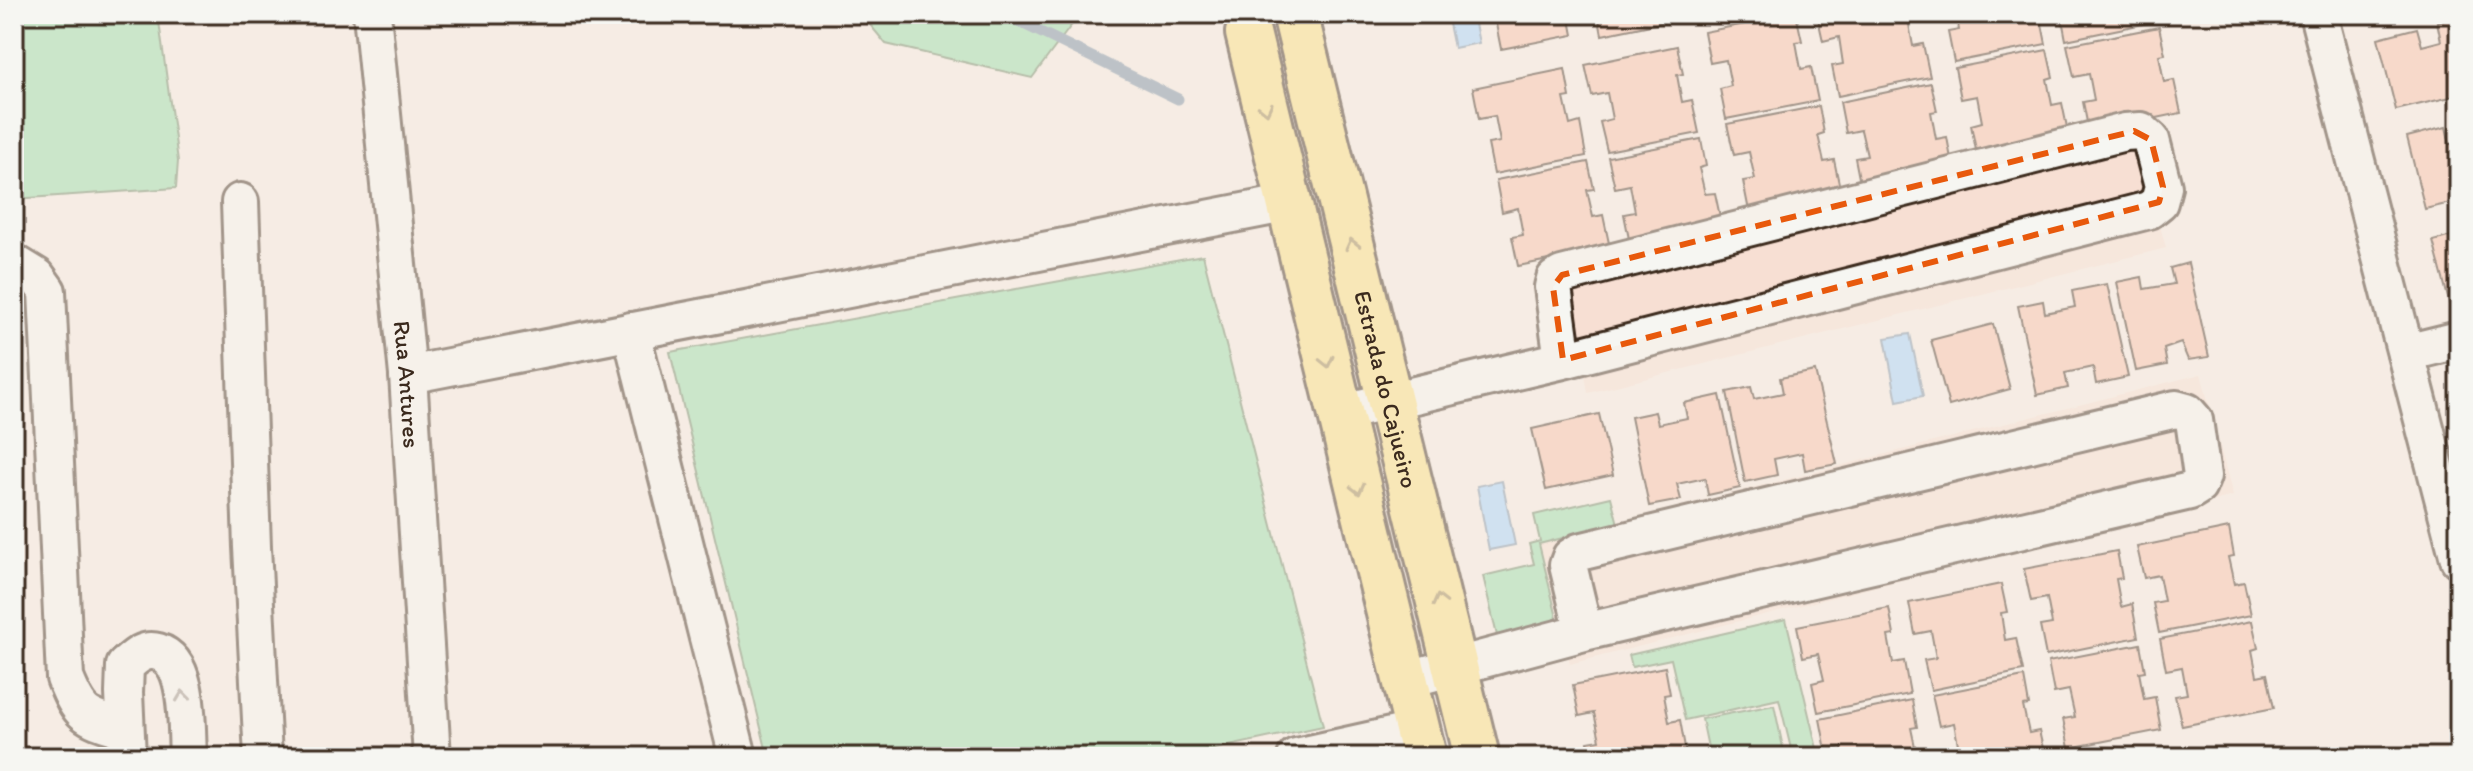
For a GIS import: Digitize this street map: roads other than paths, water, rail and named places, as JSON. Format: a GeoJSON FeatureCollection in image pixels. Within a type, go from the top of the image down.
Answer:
{"type":"FeatureCollection","features":[{"type":"Feature","properties":{"kind":"main road"},"geometry":{"type":"LineString","coordinates":[[1243,23],[1264,44],[1279,44],[1293,35],[1298,18]]}},
{"type":"Feature","properties":{"kind":"main road","name":"Estrada do Cajueiro"},"geometry":{"type":"LineString","coordinates":[[1298,18],[1477,757]]}},
{"type":"Feature","properties":{"kind":"main road"},"geometry":{"type":"LineString","coordinates":[[1243,23],[1421,744]]}},
{"type":"Feature","properties":{"kind":"street","name":"Rua Antures"},"geometry":{"type":"LineString","coordinates":[[372,14],[408,375],[432,757]]}},
{"type":"Feature","properties":{"kind":"street"},"geometry":{"type":"LineString","coordinates":[[2318,14],[2459,559]]}},
{"type":"Feature","properties":{"kind":"street"},"geometry":{"type":"LineString","coordinates":[[1339,413],[1563,360],[2149,210],[2159,202],[2163,187],[2151,140],[2141,131],[2125,132],[1562,275],[1555,279],[1553,287],[1563,360]]}},
{"type":"Feature","properties":{"kind":"street"},"geometry":{"type":"LineString","coordinates":[[240,202],[263,757]]}},
{"type":"Feature","properties":{"kind":"street"},"geometry":{"type":"LineString","coordinates":[[408,375],[1289,203]]}},
{"type":"Feature","properties":{"kind":"street"},"geometry":{"type":"LineString","coordinates":[[14,263],[37,277],[47,291],[65,678],[76,706],[126,743]]}},
{"type":"Feature","properties":{"kind":"street"},"geometry":{"type":"LineString","coordinates":[[631,331],[738,757]]}},
{"type":"Feature","properties":{"kind":"street"},"geometry":{"type":"LineString","coordinates":[[2406,353],[2459,340]]}},
{"type":"Feature","properties":{"kind":"street"},"geometry":{"type":"LineString","coordinates":[[1405,680],[1584,632],[2190,491],[2198,486],[2202,476],[2194,420],[2187,412],[2176,409],[1579,552],[1571,557],[1568,565],[1584,632]]}},
{"type":"Feature","properties":{"kind":"street"},"geometry":{"type":"LineString","coordinates":[[126,743],[125,666],[139,653],[152,650],[167,655],[177,665],[184,690],[188,757]]}},
{"type":"Feature","properties":{"kind":"street"},"geometry":{"type":"LineString","coordinates":[[1296,757],[1421,744]]}},
{"type":"Feature","properties":{"kind":"water"},"geometry":{"type":"Polygon","coordinates":[[[1447,14],[1473,14],[1479,43],[1454,48],[1447,14]]]}},
{"type":"Feature","properties":{"kind":"water"},"geometry":{"type":"Polygon","coordinates":[[[1910,334],[1923,396],[1897,401],[1885,338],[1910,334]]]}},
{"type":"Feature","properties":{"kind":"water"},"geometry":{"type":"Polygon","coordinates":[[[1502,481],[1515,545],[1489,550],[1477,486],[1502,481]]]}},
{"type":"Feature","properties":{"kind":"waterway"},"geometry":{"type":"LineString","coordinates":[[1003,14],[1178,99]]}}]}
